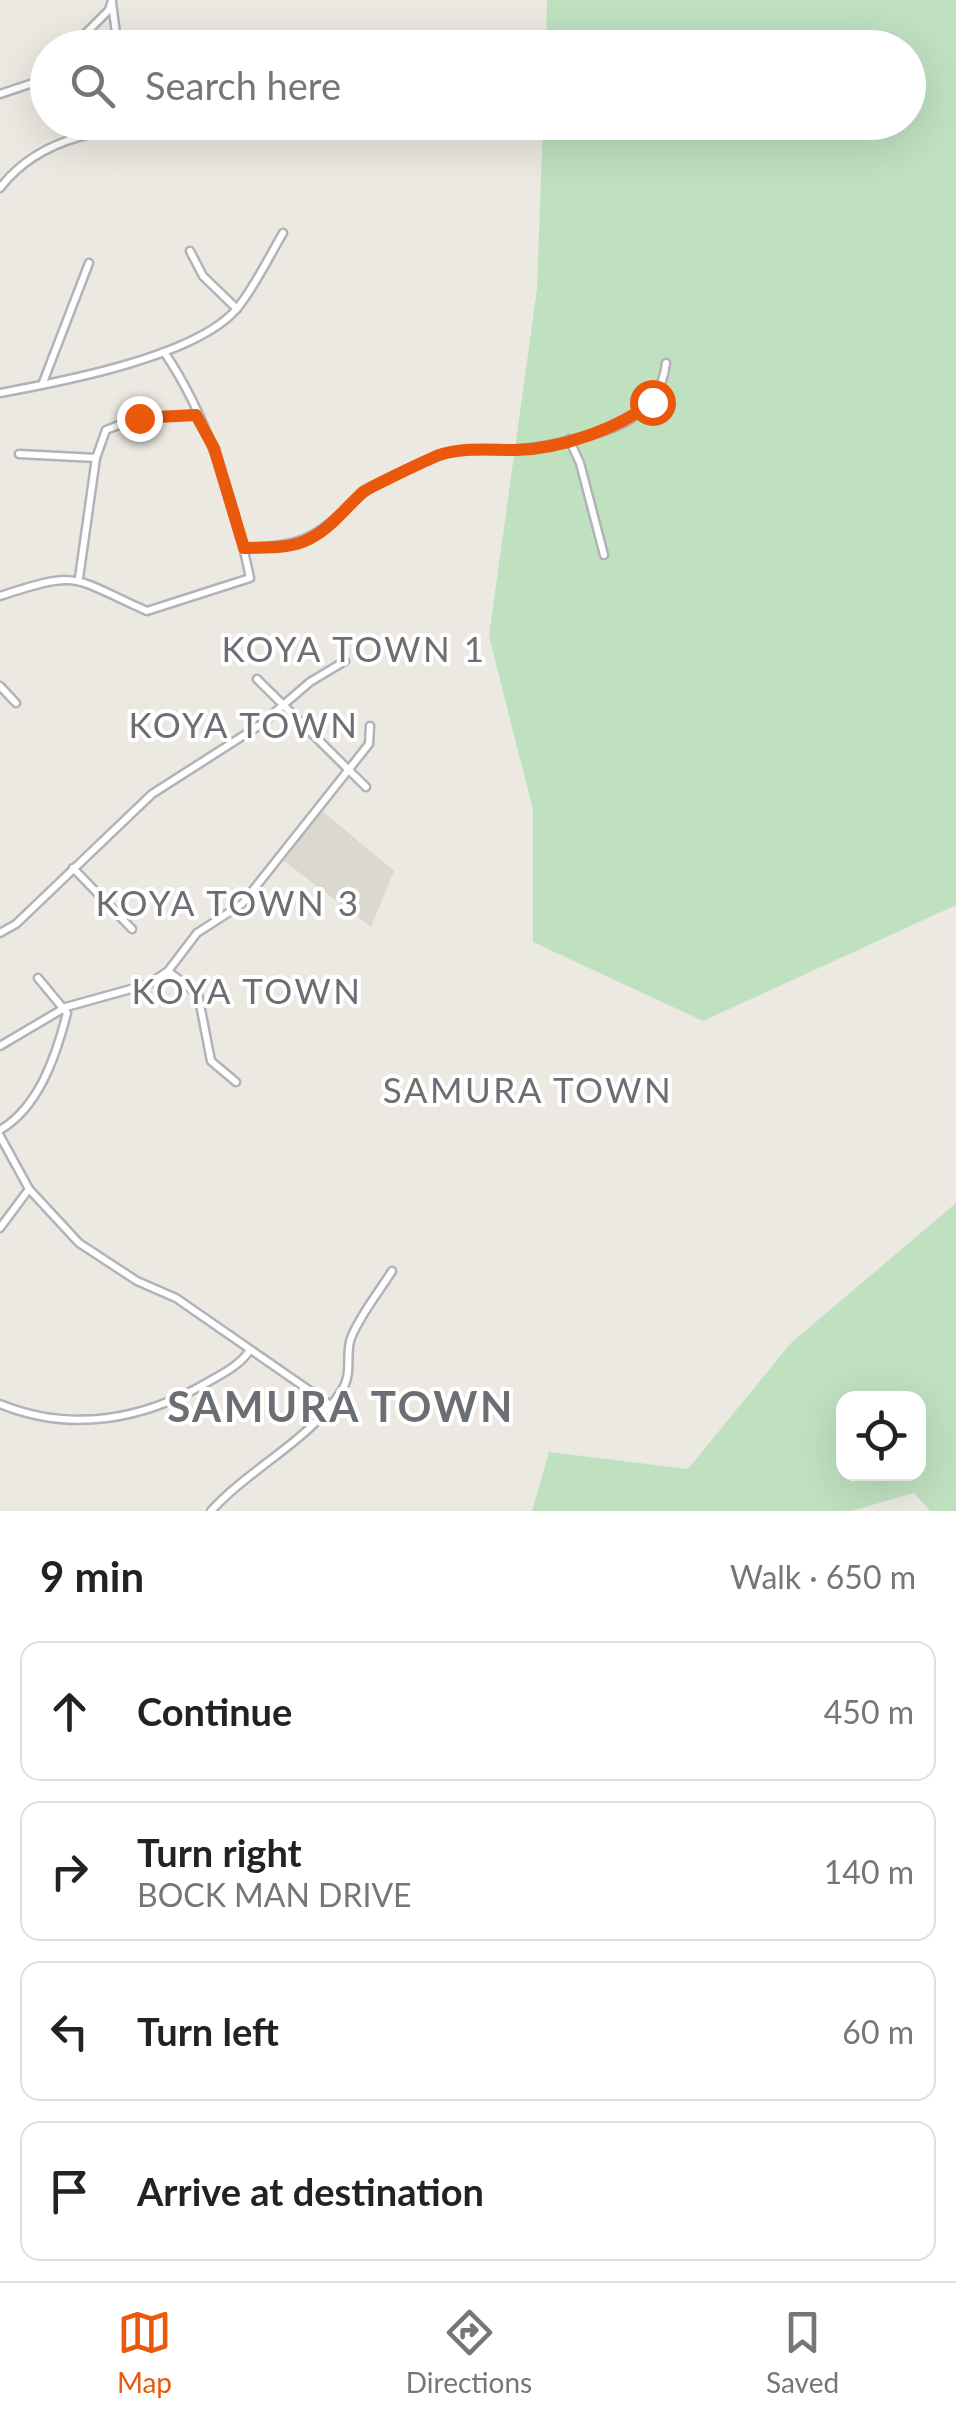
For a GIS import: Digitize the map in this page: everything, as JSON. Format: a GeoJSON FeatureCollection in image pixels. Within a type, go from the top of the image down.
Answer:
{"type":"FeatureCollection","features":[{"type":"Feature","properties":{"kind":"street"},"geometry":{"type":"LineString","coordinates":[[87,30],[112,1]]}},
{"type":"Feature","properties":{"kind":"street"},"geometry":{"type":"LineString","coordinates":[[112,1],[116,30]]}},
{"type":"Feature","properties":{"kind":"street"},"geometry":{"type":"LineString","coordinates":[[0,94],[30,84]]}},
{"type":"Feature","properties":{"kind":"street"},"geometry":{"type":"LineString","coordinates":[[0,188],[34,154],[72,140]]}},
{"type":"Feature","properties":{"kind":"street"},"geometry":{"type":"LineString","coordinates":[[0,393],[164,352],[238,309],[283,233]]}},
{"type":"Feature","properties":{"kind":"street"},"geometry":{"type":"LineString","coordinates":[[190,250],[202,276],[238,309]]}},
{"type":"Feature","properties":{"kind":"street"},"geometry":{"type":"LineString","coordinates":[[42,385],[88,263]]}},
{"type":"Feature","properties":{"kind":"street"},"geometry":{"type":"LineString","coordinates":[[0,596],[60,576],[79,579],[147,611],[250,578],[214,448],[164,352]]}},
{"type":"Feature","properties":{"kind":"street"},"geometry":{"type":"LineString","coordinates":[[244,548],[306,541],[345,514],[366,490],[440,455],[490,448],[518,450],[628,421],[652,402],[664,380],[666,363]]}},
{"type":"Feature","properties":{"kind":"street"},"geometry":{"type":"LineString","coordinates":[[79,579],[96,458],[106,430],[139,418],[196,415]]}},
{"type":"Feature","properties":{"kind":"street"},"geometry":{"type":"LineString","coordinates":[[569,439],[580,463],[604,555]]}},
{"type":"Feature","properties":{"kind":"street"},"geometry":{"type":"LineString","coordinates":[[19,454],[96,458]]}},
{"type":"Feature","properties":{"kind":"street"},"geometry":{"type":"LineString","coordinates":[[0,933],[16,924],[152,794],[284,706],[310,682],[346,661]]}},
{"type":"Feature","properties":{"kind":"street"},"geometry":{"type":"LineString","coordinates":[[257,679],[366,788]]}},
{"type":"Feature","properties":{"kind":"street"},"geometry":{"type":"LineString","coordinates":[[0,686],[16,703]]}},
{"type":"Feature","properties":{"kind":"street"},"geometry":{"type":"LineString","coordinates":[[0,1046],[66,1007],[149,984],[168,972],[196,933],[242,904],[369,744],[370,726]]}},
{"type":"Feature","properties":{"kind":"street"},"geometry":{"type":"LineString","coordinates":[[73,868],[132,929]]}},
{"type":"Feature","properties":{"kind":"street"},"geometry":{"type":"LineString","coordinates":[[168,972],[198,994],[211,1061],[236,1082]]}},
{"type":"Feature","properties":{"kind":"street"},"geometry":{"type":"LineString","coordinates":[[38,978],[66,1007]]}},
{"type":"Feature","properties":{"kind":"street"},"geometry":{"type":"LineString","coordinates":[[66,1007],[58,1049],[24,1116],[0,1133],[29,1189],[79,1243],[137,1281],[176,1298],[329,1404]]}},
{"type":"Feature","properties":{"kind":"street"},"geometry":{"type":"LineString","coordinates":[[0,1228],[29,1189]]}},
{"type":"Feature","properties":{"kind":"street"},"geometry":{"type":"LineString","coordinates":[[212,1511],[263,1463],[312,1428],[343,1390],[352,1361],[349,1341],[392,1271]]}},
{"type":"Feature","properties":{"kind":"street"},"geometry":{"type":"LineString","coordinates":[[0,1404],[25,1414],[59,1419],[116,1420],[190,1393],[234,1367],[250,1350]]}},
{"type":"Feature","properties":{"kind":"shaded area"},"geometry":{"type":"Polygon","coordinates":[[[321,810],[394,871],[371,927],[284,861],[321,810]]]}},
{"type":"Feature","properties":{"kind":"green space"},"geometry":{"type":"Polygon","coordinates":[[[547,0],[956,0],[956,905],[703,1021],[533,942],[533,810],[489,636],[537,289],[542,140],[926,140],[926,30],[546,30],[547,0]]]}},
{"type":"Feature","properties":{"kind":"green space"},"geometry":{"type":"Polygon","coordinates":[[[956,1203],[956,1511],[930,1511],[914,1493],[851,1511],[532,1511],[549,1452],[688,1469],[791,1343],[956,1203]]]}},
{"type":"Feature","properties":{"kind":"district","name":"KOYA TOWN 1"},"geometry":{"type":"Point","coordinates":[354,648]}},
{"type":"Feature","properties":{"kind":"district","name":"KOYA TOWN"},"geometry":{"type":"Point","coordinates":[244,724]}},
{"type":"Feature","properties":{"kind":"district","name":"KOYA TOWN 3"},"geometry":{"type":"Point","coordinates":[228,902]}},
{"type":"Feature","properties":{"kind":"district","name":"KOYA TOWN"},"geometry":{"type":"Point","coordinates":[247,990]}},
{"type":"Feature","properties":{"kind":"district","name":"SAMURA TOWN"},"geometry":{"type":"Point","coordinates":[528,1089]}},
{"type":"Feature","properties":{"kind":"district","name":"SAMURA TOWN"},"geometry":{"type":"Point","coordinates":[341,1406]}},
{"type":"Feature","properties":{"kind":"route"},"geometry":{"type":"LineString","coordinates":[[139,418],[196,415],[214,448],[244,548],[306,541],[345,514],[366,490],[440,455],[490,448],[518,450],[569,439],[628,421],[652,402]]}}]}
